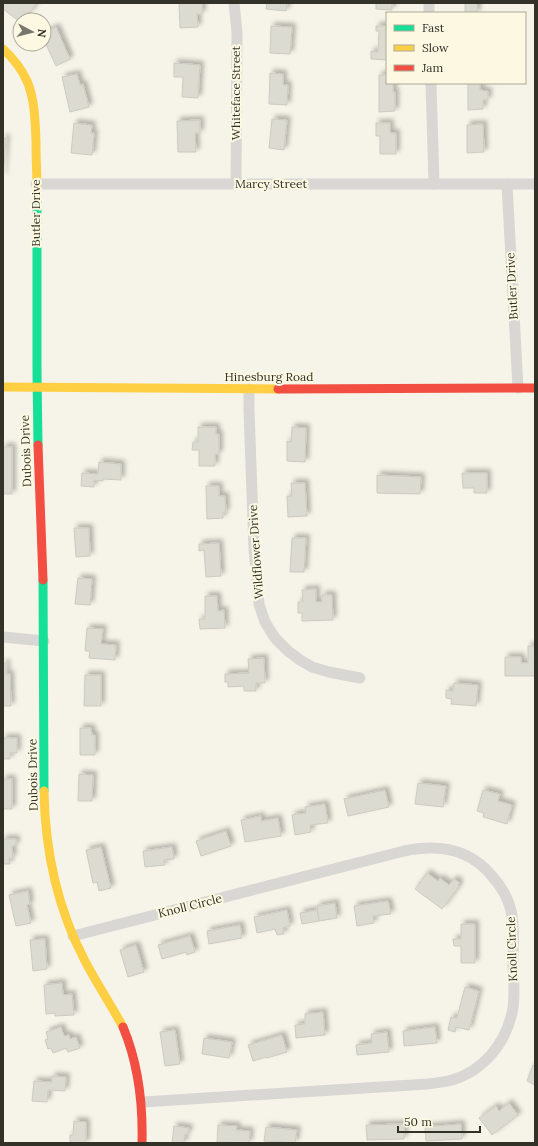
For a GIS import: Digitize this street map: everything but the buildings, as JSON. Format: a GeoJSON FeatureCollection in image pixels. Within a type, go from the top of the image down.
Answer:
{"type":"FeatureCollection","features":[{"type":"Feature","properties":{"kind":"street","name":"Whiteface Street"},"geometry":{"type":"LineString","coordinates":[[234,3],[236,32],[236,184]]}},
{"type":"Feature","properties":{"kind":"street","name":"Butler Drive"},"geometry":{"type":"LineString","coordinates":[[3,49],[18,65],[25,76],[30,87],[34,103],[36,127],[37,387]]}},
{"type":"Feature","properties":{"kind":"street"},"geometry":{"type":"LineString","coordinates":[[431,84],[434,184]]}},
{"type":"Feature","properties":{"kind":"street","name":"Marcy Street"},"geometry":{"type":"LineString","coordinates":[[36,184],[535,184]]}},
{"type":"Feature","properties":{"kind":"street","name":"Butler Drive"},"geometry":{"type":"LineString","coordinates":[[507,184],[518,388]]}},
{"type":"Feature","properties":{"kind":"street","name":"Hinesburg Road"},"geometry":{"type":"LineString","coordinates":[[3,387],[249,389],[535,388]]}},
{"type":"Feature","properties":{"kind":"street","name":"Dubois Drive"},"geometry":{"type":"LineString","coordinates":[[37,387],[43,579],[44,779],[47,840],[52,876],[63,914],[85,962],[126,1032],[132,1048],[143,1102],[142,1143]]}},
{"type":"Feature","properties":{"kind":"street","name":"Wildflower Drive"},"geometry":{"type":"LineString","coordinates":[[249,389],[254,549],[259,604],[265,622],[275,638],[300,660],[312,667],[360,678]]}},
{"type":"Feature","properties":{"kind":"street"},"geometry":{"type":"LineString","coordinates":[[3,637],[44,641]]}},
{"type":"Feature","properties":{"kind":"street","name":"Knoll Circle"},"geometry":{"type":"LineString","coordinates":[[73,936],[404,851],[423,848],[441,848],[460,852],[476,861],[495,878],[504,892],[511,908],[513,924],[514,996],[512,1013],[500,1044],[489,1057],[469,1073],[453,1080],[428,1084],[143,1102]]}},
{"type":"Feature","properties":{"kind":"traffic: fast"},"geometry":{"type":"LineString","coordinates":[[37,193],[38,445]]}},
{"type":"Feature","properties":{"kind":"traffic: fast"},"geometry":{"type":"LineString","coordinates":[[43,580],[44,791]]}},
{"type":"Feature","properties":{"kind":"traffic: slow"},"geometry":{"type":"LineString","coordinates":[[3,49],[22,72],[30,88],[32,96],[36,141],[37,193]]}},
{"type":"Feature","properties":{"kind":"traffic: slow"},"geometry":{"type":"LineString","coordinates":[[3,387],[278,389]]}},
{"type":"Feature","properties":{"kind":"traffic: slow"},"geometry":{"type":"LineString","coordinates":[[44,791],[50,857],[54,879],[67,921],[85,961],[123,1027]]}},
{"type":"Feature","properties":{"kind":"traffic: jam"},"geometry":{"type":"LineString","coordinates":[[278,389],[535,388]]}},
{"type":"Feature","properties":{"kind":"traffic: jam"},"geometry":{"type":"LineString","coordinates":[[38,445],[43,580]]}},
{"type":"Feature","properties":{"kind":"traffic: jam"},"geometry":{"type":"LineString","coordinates":[[123,1027],[133,1056],[139,1084],[142,1113],[142,1143]]}}]}
